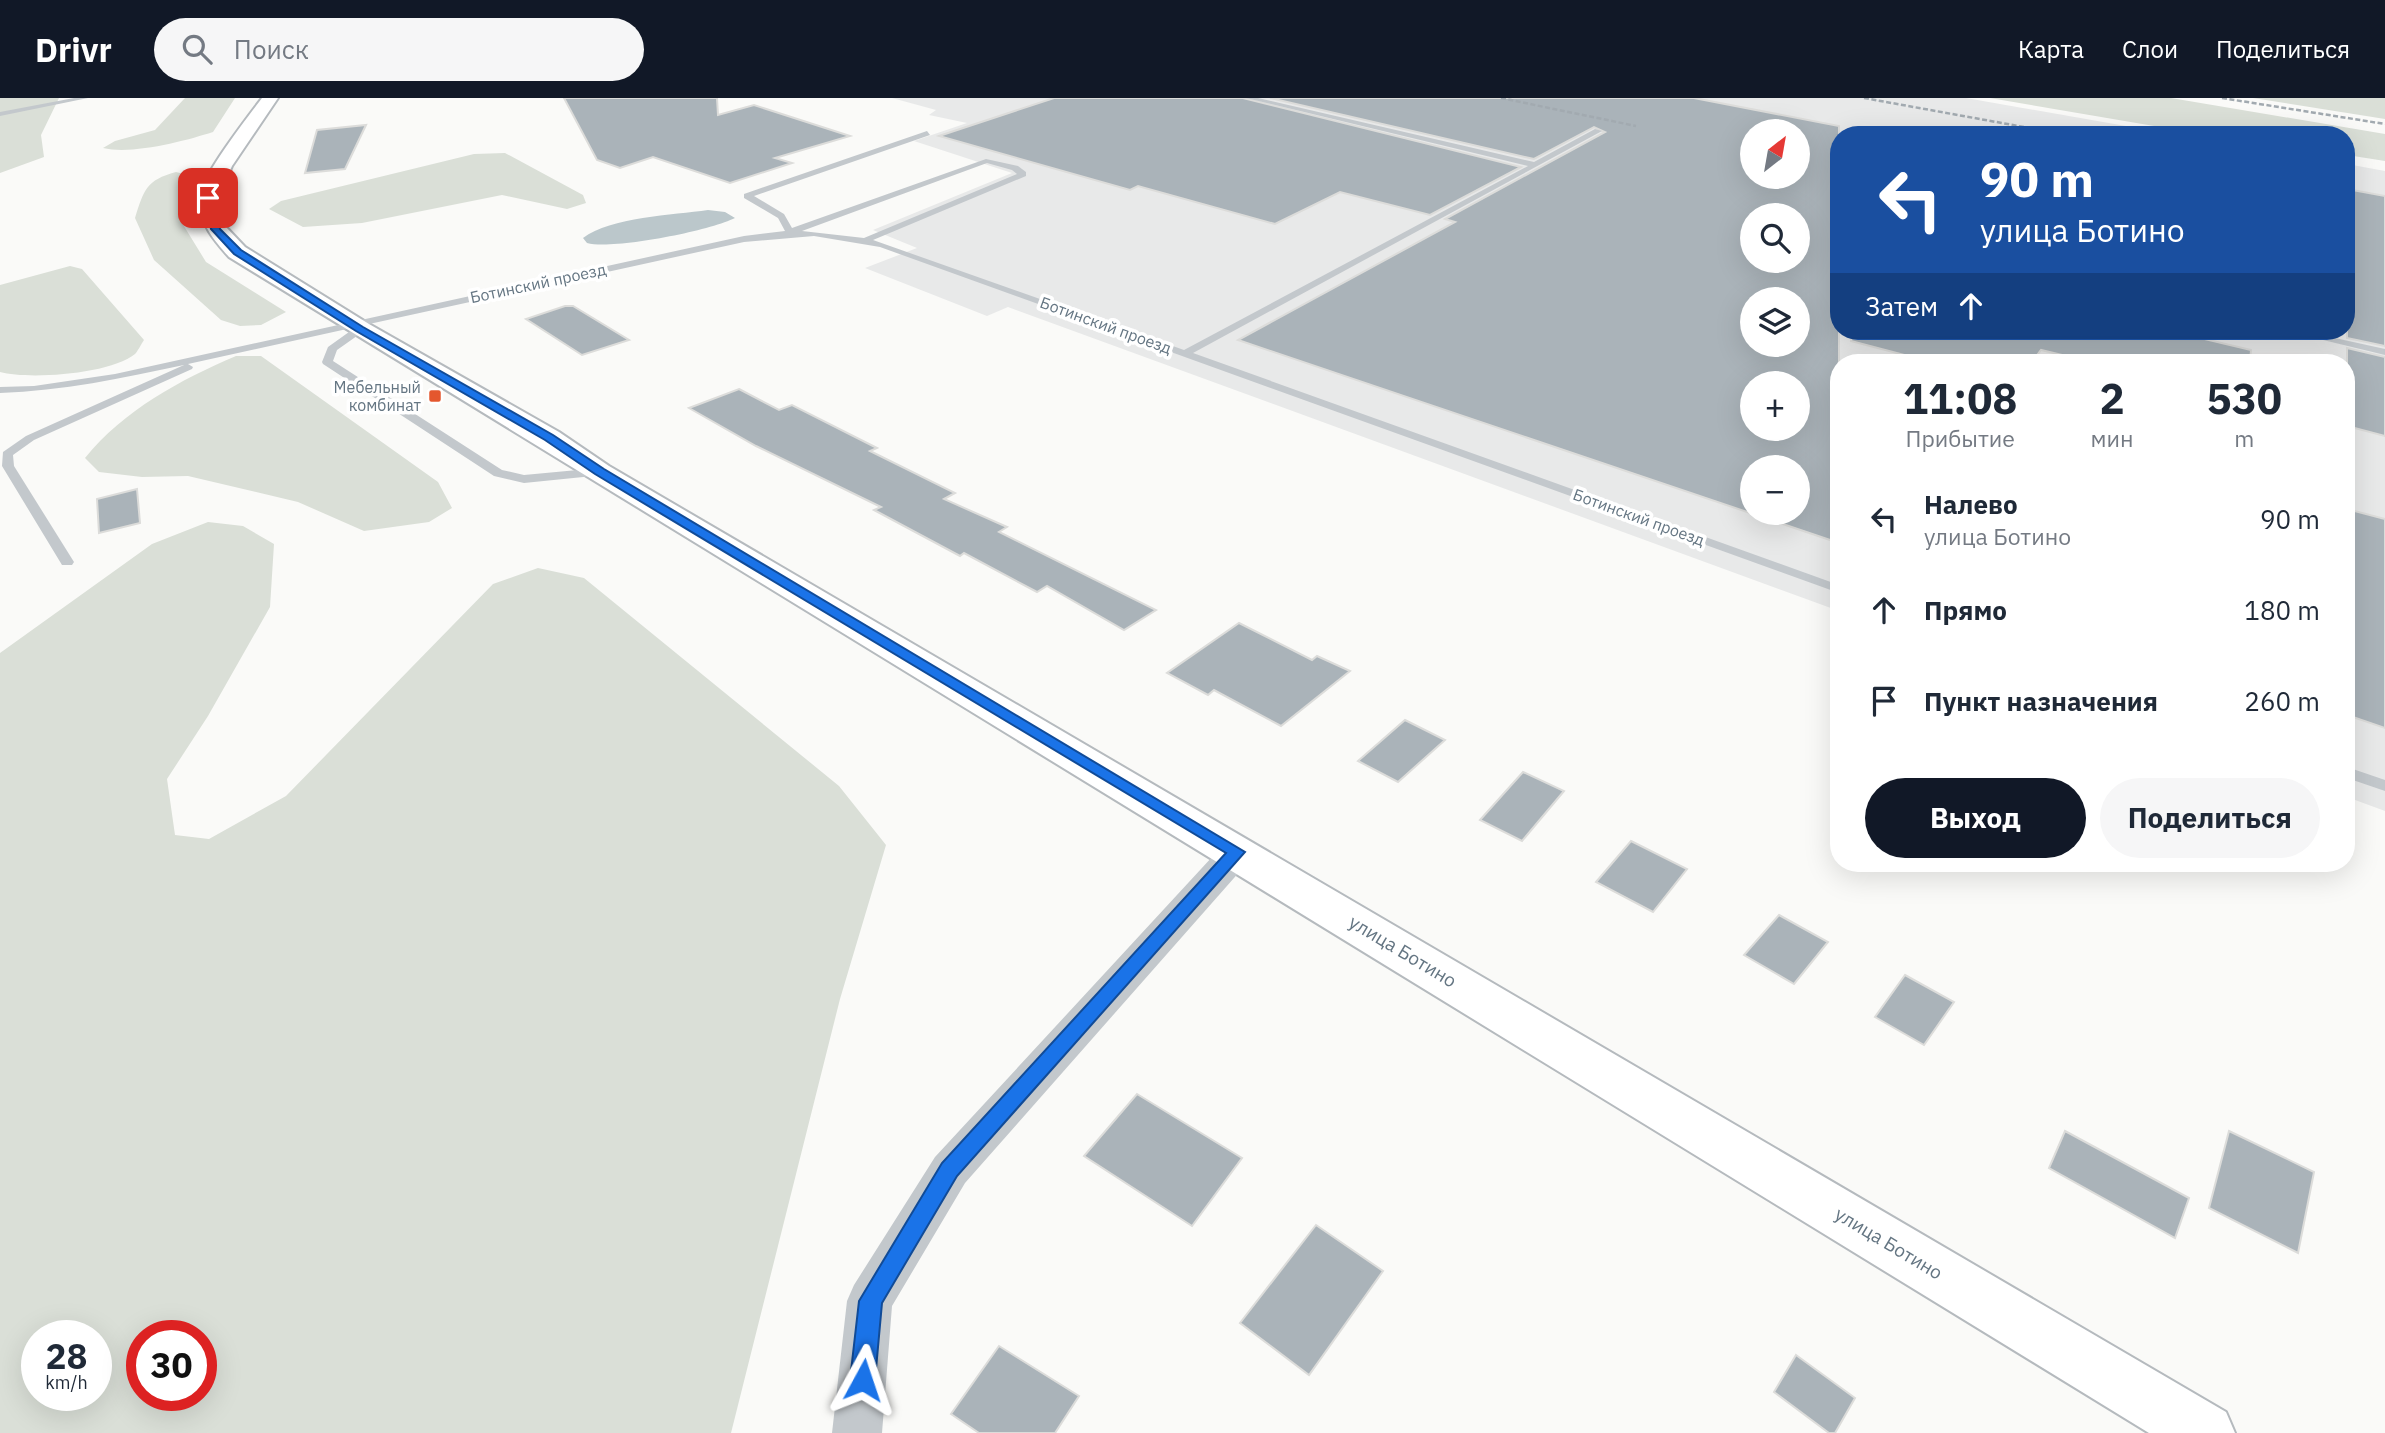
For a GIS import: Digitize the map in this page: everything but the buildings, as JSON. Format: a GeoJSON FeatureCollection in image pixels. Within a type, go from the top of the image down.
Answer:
{"type":"FeatureCollection","features":[{"type":"Feature","properties":{"kind":"main road","name":"улица Ботино"},"geometry":{"type":"LineString","coordinates":[[270,98],[223,166],[208,198],[216,229],[237,252],[355,326],[549,438],[599,471],[2205,1433]]}},
{"type":"Feature","properties":{"kind":"street"},"geometry":{"type":"LineString","coordinates":[[857,1433],[870,1301],[950,1170],[1237,852]]}},
{"type":"Feature","properties":{"kind":"lane"},"geometry":{"type":"LineString","coordinates":[[0,114],[86,98]]}},
{"type":"Feature","properties":{"kind":"lane"},"geometry":{"type":"LineString","coordinates":[[1249,98],[1535,165]]}},
{"type":"Feature","properties":{"kind":"lane"},"geometry":{"type":"LineString","coordinates":[[1185,353],[1598,131]]}},
{"type":"Feature","properties":{"kind":"lane"},"geometry":{"type":"LineString","coordinates":[[866,240],[1023,174],[1015,168],[986,161],[790,232],[781,216],[747,196],[927,134]]}},
{"type":"Feature","properties":{"kind":"lane","name":"Ботинский проезд"},"geometry":{"type":"LineString","coordinates":[[219,353],[355,326],[730,242],[790,232],[836,233],[866,240],[1185,353],[1830,586]]}},
{"type":"Feature","properties":{"kind":"lane"},"geometry":{"type":"LineString","coordinates":[[355,326],[332,349],[327,362],[498,473],[524,479],[599,471]]}},
{"type":"Feature","properties":{"kind":"lane"},"geometry":{"type":"LineString","coordinates":[[2331,340],[2385,352]]}},
{"type":"Feature","properties":{"kind":"lane"},"geometry":{"type":"LineString","coordinates":[[0,390],[34,389],[115,377],[219,353]]}},
{"type":"Feature","properties":{"kind":"lane"},"geometry":{"type":"LineString","coordinates":[[67,562],[8,466],[7,454],[30,438],[219,353]]}},
{"type":"Feature","properties":{"kind":"lane"},"geometry":{"type":"LineString","coordinates":[[2355,775],[2385,786]]}},
{"type":"Feature","properties":{"kind":"shaded area"},"geometry":{"type":"Polygon","coordinates":[[[0,98],[59,98],[41,135],[44,157],[0,173],[0,98]]]}},
{"type":"Feature","properties":{"kind":"shaded area"},"geometry":{"type":"Polygon","coordinates":[[[185,98],[235,98],[213,132],[143,148],[103,148],[115,141],[155,130],[185,98]]]}},
{"type":"Feature","properties":{"kind":"shaded area"},"geometry":{"type":"Polygon","coordinates":[[[892,98],[1966,98],[2126,126],[1830,126],[1830,340],[2355,340],[2355,165],[2385,171],[2385,811],[2355,800],[2355,354],[1830,354],[1830,608],[1008,307],[987,316],[865,268],[917,248],[873,230],[1012,173],[914,141],[967,123],[929,115],[936,110],[892,98]]]}},
{"type":"Feature","properties":{"kind":"shaded area"},"geometry":{"type":"Polygon","coordinates":[[[1990,98],[2171,98],[2337,126],[2154,126],[1990,98]]]}},
{"type":"Feature","properties":{"kind":"shaded area"},"geometry":{"type":"Polygon","coordinates":[[[2253,98],[2385,98],[2385,119],[2253,98]]]}},
{"type":"Feature","properties":{"kind":"shaded area"},"geometry":{"type":"Polygon","coordinates":[[[2355,129],[2385,134],[2385,161],[2355,156],[2355,129]]]}},
{"type":"Feature","properties":{"kind":"shaded area"},"geometry":{"type":"Polygon","coordinates":[[[505,153],[583,195],[586,203],[567,209],[502,195],[362,223],[303,227],[269,209],[281,201],[474,154],[505,153]]]}},
{"type":"Feature","properties":{"kind":"shaded area"},"geometry":{"type":"Polygon","coordinates":[[[176,172],[187,175],[181,180],[179,218],[206,262],[286,312],[261,325],[240,326],[221,320],[154,260],[135,218],[141,200],[152,183],[176,172]]]}},
{"type":"Feature","properties":{"kind":"shaded area"},"geometry":{"type":"Polygon","coordinates":[[[708,210],[725,212],[735,218],[705,228],[638,242],[600,244],[587,243],[583,238],[609,225],[626,221],[708,210]]]}},
{"type":"Feature","properties":{"kind":"shaded area"},"geometry":{"type":"Polygon","coordinates":[[[70,266],[82,269],[144,340],[137,351],[123,361],[89,371],[49,375],[0,372],[0,285],[70,266]]]}},
{"type":"Feature","properties":{"kind":"shaded area"},"geometry":{"type":"Polygon","coordinates":[[[236,356],[261,356],[438,482],[452,508],[429,522],[364,531],[298,502],[188,476],[142,477],[99,472],[85,458],[117,425],[154,398],[194,375],[236,356]]]}},
{"type":"Feature","properties":{"kind":"shaded area"},"geometry":{"type":"Polygon","coordinates":[[[208,522],[243,526],[274,544],[270,607],[208,716],[167,779],[175,835],[209,839],[286,796],[493,584],[538,568],[584,578],[839,786],[886,845],[840,999],[731,1433],[0,1433],[0,653],[152,544],[208,522]]]}},
{"type":"Feature","properties":{"kind":"railway"},"geometry":{"type":"LineString","coordinates":[[1501,98],[1636,126]]}},
{"type":"Feature","properties":{"kind":"railway"},"geometry":{"type":"LineString","coordinates":[[1864,98],[2018,126]]}},
{"type":"Feature","properties":{"kind":"railway"},"geometry":{"type":"LineString","coordinates":[[2222,98],[2385,124]]}},
{"type":"Feature","properties":{"kind":"place","name":"Мебельный комбинат"},"geometry":{"type":"Point","coordinates":[435,396]}},
{"type":"Feature","properties":{"kind":"route"},"geometry":{"type":"LineString","coordinates":[[208,198],[216,229],[237,252],[359,329],[549,438],[599,471],[1237,852],[950,1170],[870,1301],[863,1380]]}}]}
